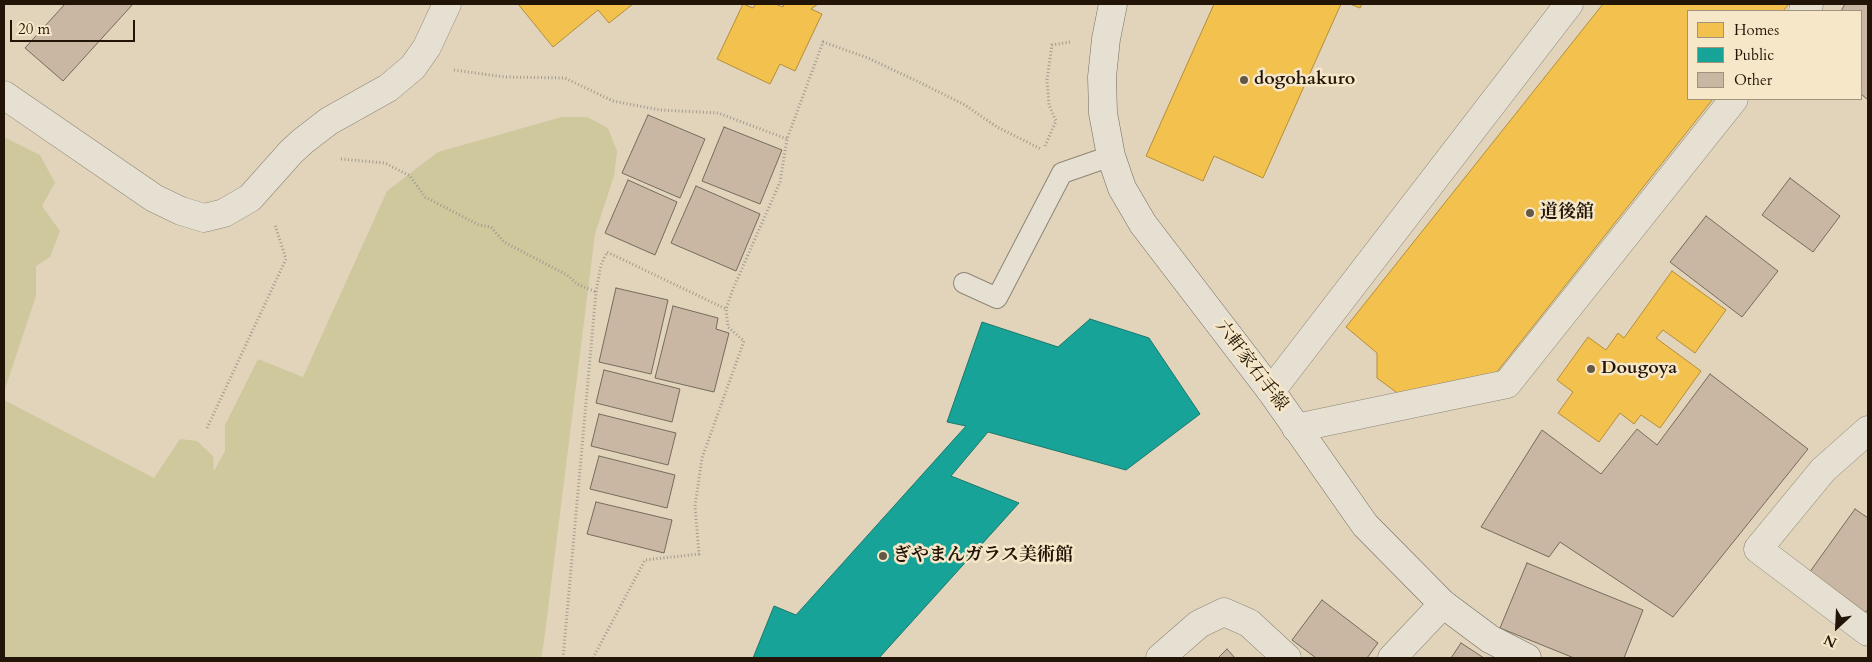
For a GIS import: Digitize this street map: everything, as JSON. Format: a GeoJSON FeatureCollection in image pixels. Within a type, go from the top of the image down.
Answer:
{"type":"FeatureCollection","features":[{"type":"Feature","properties":{"kind":"street"},"geometry":{"type":"LineString","coordinates":[[4,95],[154,198],[182,211],[204,218],[224,213],[250,198],[303,141],[329,121],[388,88],[412,68],[427,47],[447,4]]}},
{"type":"Feature","properties":{"kind":"street","name":"六軒家石手線"},"geometry":{"type":"LineString","coordinates":[[1113,4],[1106,39],[1102,77],[1103,113],[1112,156],[1122,188],[1143,224],[1271,391],[1365,524],[1443,604],[1490,639],[1527,658]]}},
{"type":"Feature","properties":{"kind":"street"},"geometry":{"type":"LineString","coordinates":[[1271,391],[1569,4]]}},
{"type":"Feature","properties":{"kind":"street"},"geometry":{"type":"LineString","coordinates":[[1296,428],[1507,384],[1733,100]]}},
{"type":"Feature","properties":{"kind":"street"},"geometry":{"type":"LineString","coordinates":[[1868,430],[1823,470],[1758,549],[1868,632]]}},
{"type":"Feature","properties":{"kind":"street"},"geometry":{"type":"LineString","coordinates":[[1392,658],[1443,604]]}},
{"type":"Feature","properties":{"kind":"street"},"geometry":{"type":"LineString","coordinates":[[1160,658],[1198,624],[1224,612],[1249,623],[1287,658]]}},
{"type":"Feature","properties":{"kind":"lane"},"geometry":{"type":"LineString","coordinates":[[964,283],[997,298],[1062,173],[1112,156]]}},
{"type":"Feature","properties":{"kind":"path"},"geometry":{"type":"LineString","coordinates":[[593,658],[645,560],[700,554],[695,506],[702,458],[744,341],[728,327],[726,309],[732,289],[780,182],[787,139],[823,42],[868,58],[920,82],[965,106],[997,128],[1043,150],[1056,121],[1049,105],[1047,80],[1052,45],[1106,39]]}},
{"type":"Feature","properties":{"kind":"path"},"geometry":{"type":"LineString","coordinates":[[421,56],[452,70],[505,77],[565,78],[613,101],[660,110],[718,113],[787,139]]}},
{"type":"Feature","properties":{"kind":"path"},"geometry":{"type":"LineString","coordinates":[[303,141],[326,156],[385,163],[410,176],[425,197],[479,225],[491,227],[504,242],[567,275],[577,284],[596,292]]}},
{"type":"Feature","properties":{"kind":"path"},"geometry":{"type":"LineString","coordinates":[[207,428],[286,259],[275,224]]}},
{"type":"Feature","properties":{"kind":"path"},"geometry":{"type":"LineString","coordinates":[[563,658],[596,292],[601,265],[608,252],[726,309]]}},
{"type":"Feature","properties":{"kind":"shaded area"},"geometry":{"type":"Polygon","coordinates":[[[562,117],[587,117],[608,128],[617,151],[614,176],[595,234],[541,658],[4,658],[4,400],[154,478],[180,439],[197,441],[213,456],[214,471],[225,451],[225,425],[258,359],[303,377],[387,191],[438,152],[562,117]]]}},
{"type":"Feature","properties":{"kind":"shaded area"},"geometry":{"type":"Polygon","coordinates":[[[4,137],[40,155],[55,183],[42,206],[60,231],[50,257],[36,266],[36,296],[4,392],[4,137]]]}},
{"type":"Feature","properties":{"kind":"building: Homes"},"geometry":{"type":"Polygon","coordinates":[[[518,4],[633,4],[609,23],[598,10],[553,47],[518,4]]]}},
{"type":"Feature","properties":{"kind":"building: Homes"},"geometry":{"type":"Polygon","coordinates":[[[743,4],[753,8],[756,4],[775,4],[783,7],[784,4],[818,4],[811,9],[822,14],[795,71],[780,64],[770,84],[717,59],[743,4]]]}},
{"type":"Feature","properties":{"kind":"building: Homes","name":"dogohakuro"},"geometry":{"type":"Polygon","coordinates":[[[1214,4],[1341,4],[1263,178],[1214,156],[1203,181],[1146,156],[1214,4]]]}},
{"type":"Feature","properties":{"kind":"building: Homes"},"geometry":{"type":"Polygon","coordinates":[[[1350,4],[1362,4],[1360,8],[1350,4]]]}},
{"type":"Feature","properties":{"kind":"building: Homes","name":"道後舘"},"geometry":{"type":"Polygon","coordinates":[[[1603,4],[1789,4],[1784,10],[1687,10],[1687,100],[1712,100],[1477,397],[1400,395],[1377,378],[1377,353],[1346,327],[1603,4]]]}},
{"type":"Feature","properties":{"kind":"building: Homes"},"geometry":{"type":"Polygon","coordinates":[[[1672,271],[1726,310],[1695,353],[1663,330],[1656,338],[1701,371],[1660,428],[1641,415],[1634,424],[1620,413],[1599,442],[1558,413],[1573,392],[1557,380],[1588,337],[1606,350],[1618,333],[1624,338],[1672,271]]]}},
{"type":"Feature","properties":{"kind":"building: Public"},"geometry":{"type":"Polygon","coordinates":[[[1090,319],[1149,338],[1200,414],[1126,470],[988,432],[951,476],[1019,503],[879,658],[753,658],[774,606],[796,615],[966,426],[947,422],[982,322],[1058,347],[1090,319]]]}},
{"type":"Feature","properties":{"kind":"building: Other"},"geometry":{"type":"Polygon","coordinates":[[[65,4],[133,4],[63,81],[25,48],[65,4]]]}},
{"type":"Feature","properties":{"kind":"building: Other"},"geometry":{"type":"Polygon","coordinates":[[[1845,4],[1868,4],[1868,100],[1862,95],[1862,10],[1842,10],[1845,4]]]}},
{"type":"Feature","properties":{"kind":"building: Other"},"geometry":{"type":"Polygon","coordinates":[[[648,115],[705,139],[680,198],[622,173],[648,115]]]}},
{"type":"Feature","properties":{"kind":"building: Other"},"geometry":{"type":"Polygon","coordinates":[[[724,127],[782,150],[760,204],[702,181],[724,127]]]}},
{"type":"Feature","properties":{"kind":"building: Other"},"geometry":{"type":"Polygon","coordinates":[[[1790,178],[1840,216],[1813,252],[1762,215],[1790,178]]]}},
{"type":"Feature","properties":{"kind":"building: Other"},"geometry":{"type":"Polygon","coordinates":[[[628,180],[677,202],[655,255],[605,233],[628,180]]]}},
{"type":"Feature","properties":{"kind":"building: Other"},"geometry":{"type":"Polygon","coordinates":[[[696,186],[760,214],[736,271],[671,243],[696,186]]]}},
{"type":"Feature","properties":{"kind":"building: Other"},"geometry":{"type":"Polygon","coordinates":[[[1706,216],[1778,271],[1742,317],[1670,262],[1706,216]]]}},
{"type":"Feature","properties":{"kind":"building: Other"},"geometry":{"type":"Polygon","coordinates":[[[616,288],[668,300],[651,374],[599,362],[616,288]]]}},
{"type":"Feature","properties":{"kind":"building: Other"},"geometry":{"type":"Polygon","coordinates":[[[673,306],[718,318],[716,329],[729,333],[714,392],[655,378],[673,306]]]}},
{"type":"Feature","properties":{"kind":"building: Other"},"geometry":{"type":"Polygon","coordinates":[[[604,370],[680,389],[672,422],[596,403],[604,370]]]}},
{"type":"Feature","properties":{"kind":"building: Other"},"geometry":{"type":"Polygon","coordinates":[[[1710,374],[1808,449],[1673,617],[1560,542],[1549,557],[1481,527],[1542,430],[1601,474],[1637,429],[1657,445],[1710,374]]]}},
{"type":"Feature","properties":{"kind":"building: Other"},"geometry":{"type":"Polygon","coordinates":[[[599,414],[676,433],[668,465],[591,446],[599,414]]]}},
{"type":"Feature","properties":{"kind":"building: Other"},"geometry":{"type":"Polygon","coordinates":[[[599,456],[675,475],[667,508],[590,489],[599,456]]]}},
{"type":"Feature","properties":{"kind":"building: Other"},"geometry":{"type":"Polygon","coordinates":[[[596,502],[672,520],[664,553],[587,534],[596,502]]]}},
{"type":"Feature","properties":{"kind":"building: Other"},"geometry":{"type":"Polygon","coordinates":[[[1855,509],[1868,518],[1868,609],[1865,613],[1809,573],[1855,509]]]}},
{"type":"Feature","properties":{"kind":"building: Other"},"geometry":{"type":"Polygon","coordinates":[[[1527,563],[1643,610],[1624,658],[1574,658],[1500,628],[1527,563]]]}},
{"type":"Feature","properties":{"kind":"building: Other"},"geometry":{"type":"Polygon","coordinates":[[[1322,600],[1378,643],[1367,658],[1316,658],[1292,640],[1322,600]]]}},
{"type":"Feature","properties":{"kind":"building: Other"},"geometry":{"type":"Polygon","coordinates":[[[1461,643],[1484,658],[1451,658],[1461,643]]]}},
{"type":"Feature","properties":{"kind":"building: Other"},"geometry":{"type":"Polygon","coordinates":[[[1227,649],[1235,658],[1218,658],[1227,649]]]}},
{"type":"Feature","properties":{"kind":"place","name":"dogohakuro"},"geometry":{"type":"Point","coordinates":[1244,80]}},
{"type":"Feature","properties":{"kind":"place","name":"道後舘"},"geometry":{"type":"Point","coordinates":[1530,213]}},
{"type":"Feature","properties":{"kind":"place","name":"Dougoya"},"geometry":{"type":"Point","coordinates":[1591,369]}},
{"type":"Feature","properties":{"kind":"place","name":"ぎやまんガラス美術館"},"geometry":{"type":"Point","coordinates":[883,556]}}]}
